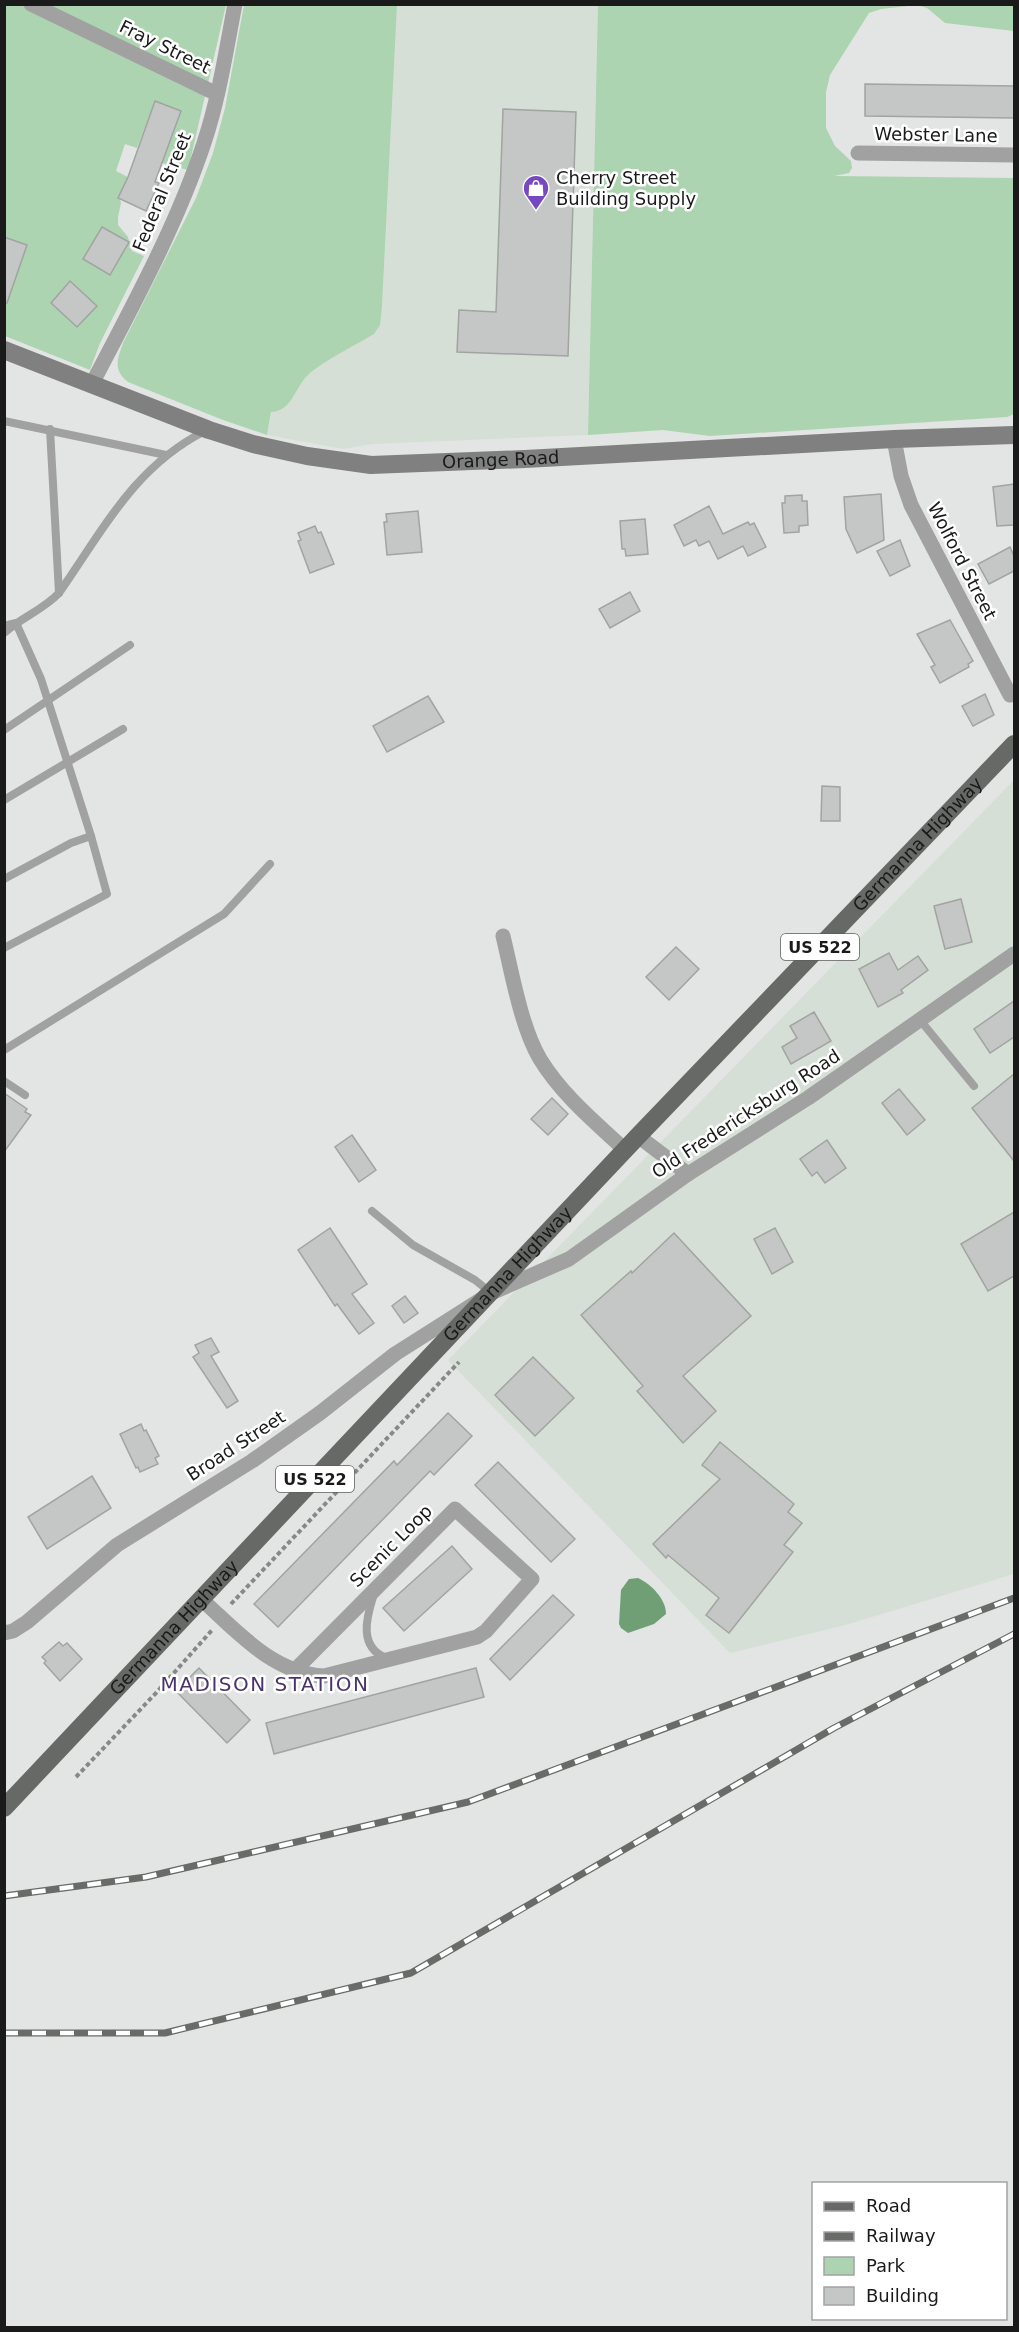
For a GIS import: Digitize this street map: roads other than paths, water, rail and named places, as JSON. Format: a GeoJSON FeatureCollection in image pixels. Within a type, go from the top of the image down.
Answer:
{"type":"FeatureCollection","features":[{"type":"Feature","properties":{"kind":"main road","name":"Orange Road"},"geometry":{"type":"LineString","coordinates":[[4,350],[253,444],[307,456],[371,465],[1014,435]]}},
{"type":"Feature","properties":{"kind":"main road","name":"Germanna Highway"},"geometry":{"type":"LineString","coordinates":[[4,1808],[638,1136],[1014,744]]}},
{"type":"Feature","properties":{"kind":"street","name":"Fray Street"},"geometry":{"type":"LineString","coordinates":[[31,4],[217,94]]}},
{"type":"Feature","properties":{"kind":"street","name":"Federal Street"},"geometry":{"type":"LineString","coordinates":[[92,384],[185,198],[205,141],[235,4]]}},
{"type":"Feature","properties":{"kind":"street","name":"Webster Lane"},"geometry":{"type":"LineString","coordinates":[[858,153],[1014,155]]}},
{"type":"Feature","properties":{"kind":"street","name":"Wolford Street"},"geometry":{"type":"LineString","coordinates":[[894,439],[903,484],[916,517],[1010,695]]}},
{"type":"Feature","properties":{"kind":"street"},"geometry":{"type":"LineString","coordinates":[[503,936],[521,1012],[540,1059],[576,1105],[625,1150]]}},
{"type":"Feature","properties":{"kind":"street","name":"Old Fredericksburg Road"},"geometry":{"type":"LineString","coordinates":[[491,1293],[569,1259],[688,1174],[808,1098],[1014,954]]}},
{"type":"Feature","properties":{"kind":"street"},"geometry":{"type":"LineString","coordinates":[[638,1136],[688,1174]]}},
{"type":"Feature","properties":{"kind":"street","name":"Broad Street"},"geometry":{"type":"LineString","coordinates":[[4,1634],[27,1622],[117,1545],[252,1461],[320,1413],[385,1361],[491,1293]]}},
{"type":"Feature","properties":{"kind":"street","name":"Scenic Loop"},"geometry":{"type":"LineString","coordinates":[[201,1599],[272,1659],[295,1670],[324,1676],[482,1635],[532,1579],[456,1509],[295,1670]]}},
{"type":"Feature","properties":{"kind":"lane"},"geometry":{"type":"LineString","coordinates":[[4,422],[50,429],[166,455]]}},
{"type":"Feature","properties":{"kind":"lane"},"geometry":{"type":"LineString","coordinates":[[50,429],[59,593]]}},
{"type":"Feature","properties":{"kind":"lane"},"geometry":{"type":"LineString","coordinates":[[4,626],[33,615],[59,593],[134,486],[166,455],[209,429]]}},
{"type":"Feature","properties":{"kind":"lane"},"geometry":{"type":"LineString","coordinates":[[4,633],[16,622]]}},
{"type":"Feature","properties":{"kind":"lane"},"geometry":{"type":"LineString","coordinates":[[4,948],[107,894],[42,678],[16,622]]}},
{"type":"Feature","properties":{"kind":"lane"},"geometry":{"type":"LineString","coordinates":[[4,730],[130,645]]}},
{"type":"Feature","properties":{"kind":"lane"},"geometry":{"type":"LineString","coordinates":[[4,800],[123,729]]}},
{"type":"Feature","properties":{"kind":"lane"},"geometry":{"type":"LineString","coordinates":[[4,879],[70,843],[91,836]]}},
{"type":"Feature","properties":{"kind":"lane"},"geometry":{"type":"LineString","coordinates":[[4,1050],[224,914],[270,864]]}},
{"type":"Feature","properties":{"kind":"lane"},"geometry":{"type":"LineString","coordinates":[[920,1020],[974,1086]]}},
{"type":"Feature","properties":{"kind":"lane"},"geometry":{"type":"LineString","coordinates":[[4,1081],[25,1095]]}},
{"type":"Feature","properties":{"kind":"lane"},"geometry":{"type":"LineString","coordinates":[[372,1211],[413,1245],[475,1280],[491,1293]]}},
{"type":"Feature","properties":{"kind":"lane"},"geometry":{"type":"LineString","coordinates":[[375,1589],[365,1622],[367,1634],[376,1654],[389,1660]]}},
{"type":"Feature","properties":{"kind":"railway"},"geometry":{"type":"LineString","coordinates":[[4,1896],[146,1877],[468,1802],[1014,1598]]}},
{"type":"Feature","properties":{"kind":"railway"},"geometry":{"type":"LineString","coordinates":[[4,2033],[165,2033],[411,1973],[834,1728],[1014,1634]]}},
{"type":"Feature","properties":{"kind":"place","name":"Cherry Street Building Supply"},"geometry":{"type":"Point","coordinates":[536,211]}},
{"type":"Feature","properties":{"kind":"district","name":"MADISON STATION"},"geometry":{"type":"Point","coordinates":[265,1684]}}]}
